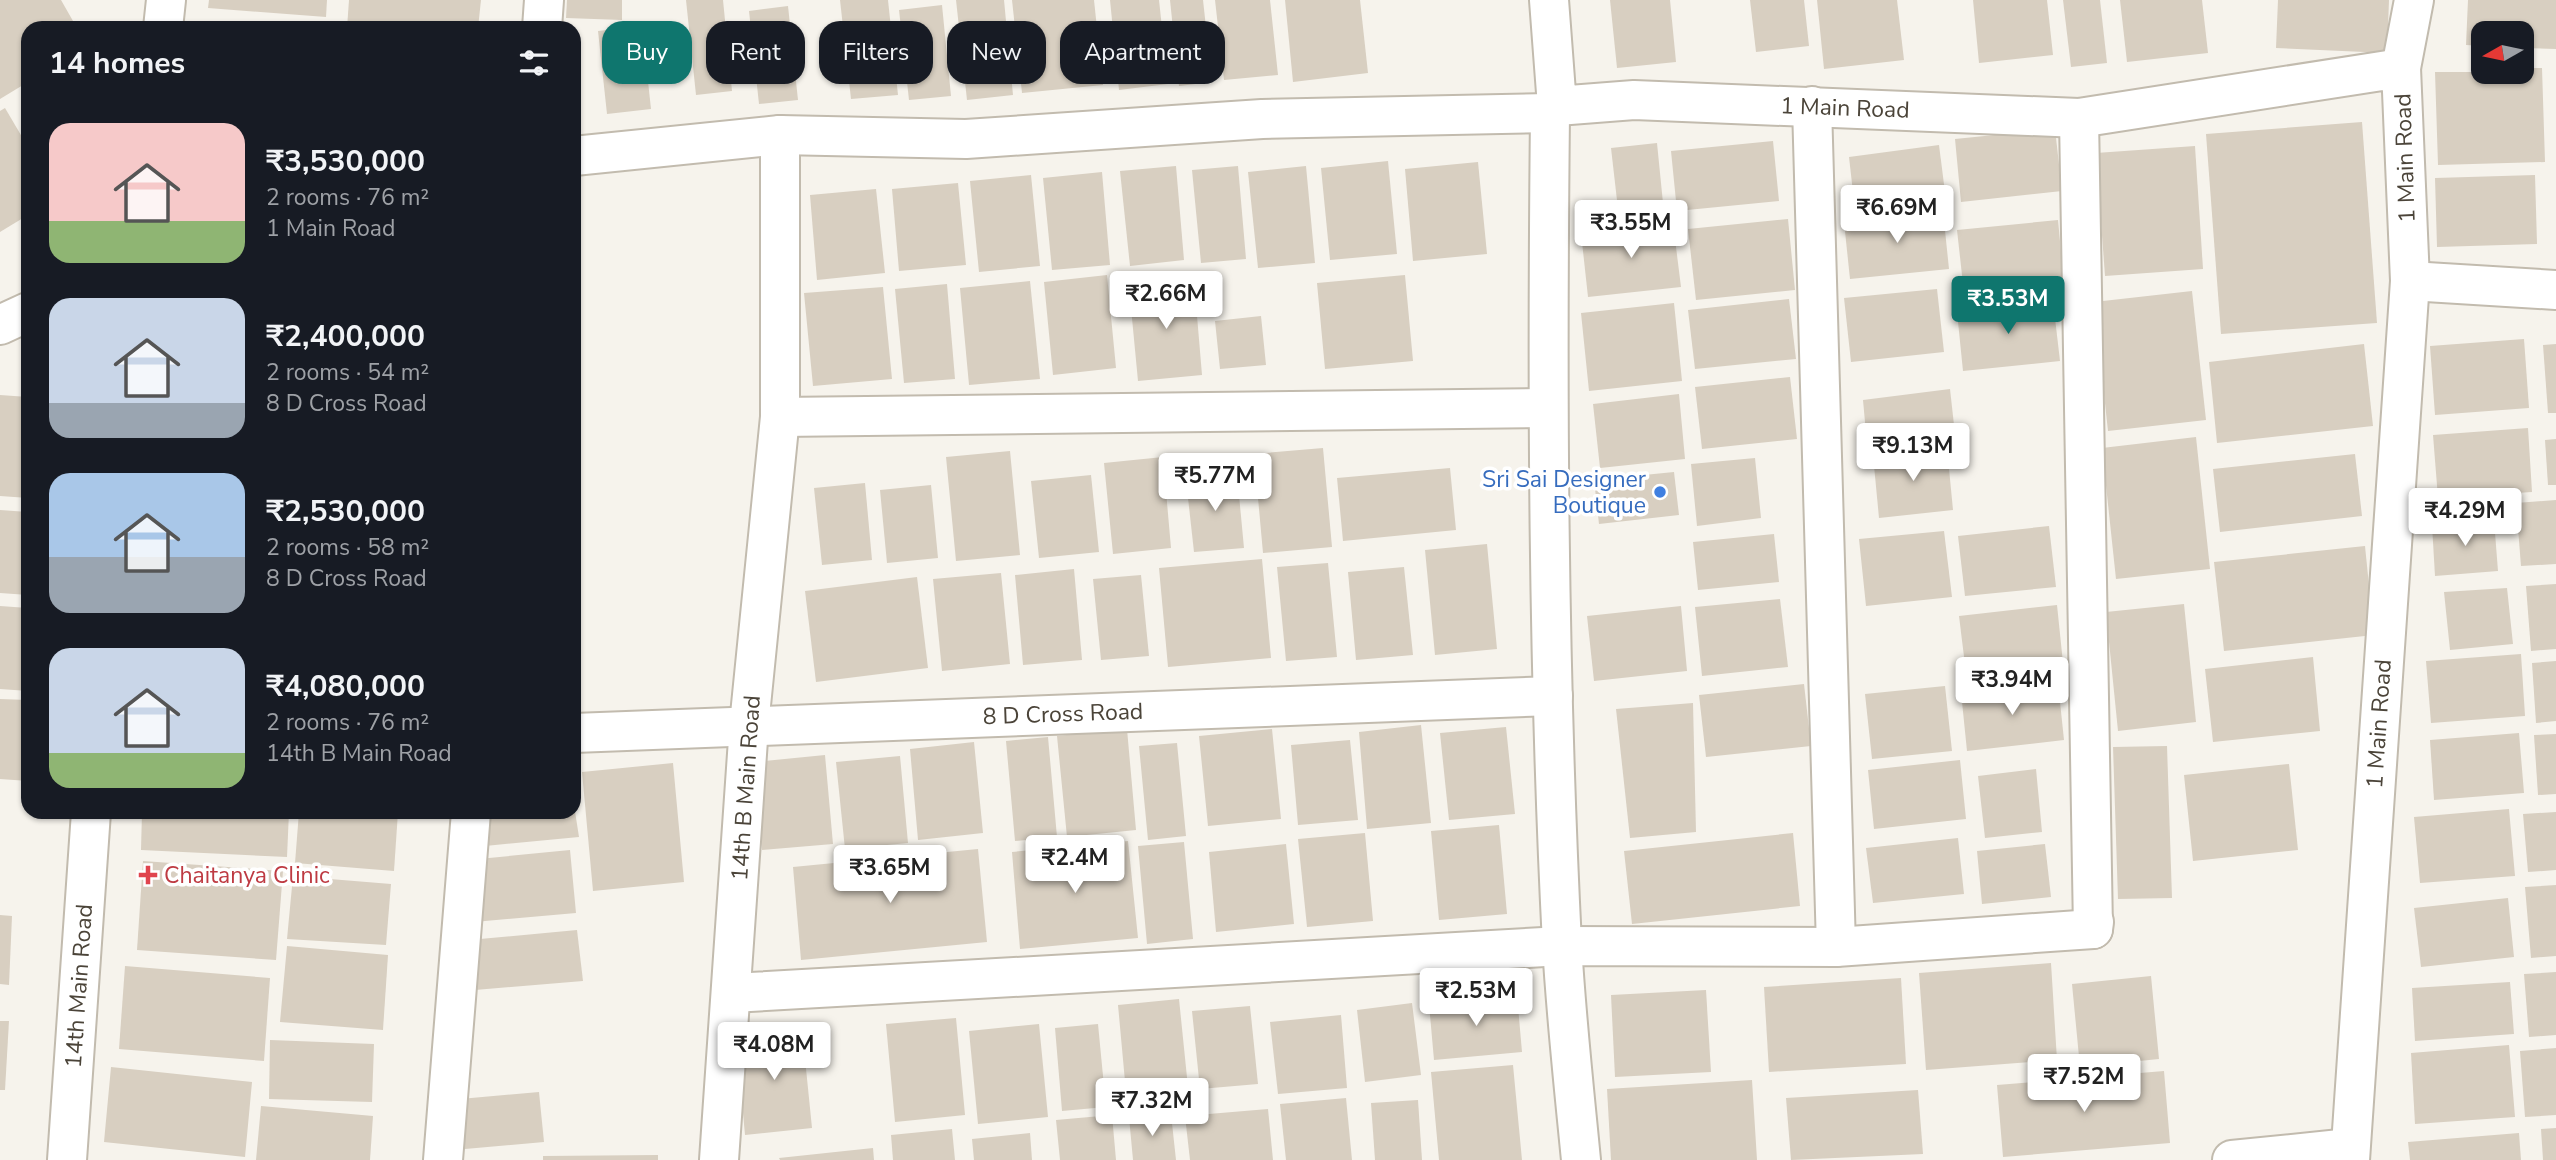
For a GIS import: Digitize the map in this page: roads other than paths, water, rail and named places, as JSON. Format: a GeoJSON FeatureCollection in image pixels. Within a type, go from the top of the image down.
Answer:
{"type":"FeatureCollection","features":[{"type":"Feature","properties":{"kind":"street"},"geometry":{"type":"LineString","coordinates":[[164,21],[166,0]]}},
{"type":"Feature","properties":{"kind":"street"},"geometry":{"type":"LineString","coordinates":[[542,21],[544,0]]}},
{"type":"Feature","properties":{"kind":"street"},"geometry":{"type":"LineString","coordinates":[[1549,0],[1553,109],[1547,408],[1553,696],[1562,946],[1581,1160]]}},
{"type":"Feature","properties":{"kind":"street"},"geometry":{"type":"LineString","coordinates":[[2401,68],[2414,0]]}},
{"type":"Feature","properties":{"kind":"street","name":"1 Main Road"},"geometry":{"type":"LineString","coordinates":[[581,155],[780,135],[965,139],[1262,119],[1553,109],[1634,100],[2079,118],[2401,68],[2410,281],[2350,1154]]}},
{"type":"Feature","properties":{"kind":"street"},"geometry":{"type":"LineString","coordinates":[[1812,106],[1836,947]]}},
{"type":"Feature","properties":{"kind":"street"},"geometry":{"type":"LineString","coordinates":[[732,993],[1562,946],[1836,947],[2093,925],[2079,118]]}},
{"type":"Feature","properties":{"kind":"street","name":"14th B Main Road"},"geometry":{"type":"LineString","coordinates":[[719,1160],[749,726],[780,417],[780,135]]}},
{"type":"Feature","properties":{"kind":"street"},"geometry":{"type":"LineString","coordinates":[[2410,281],[2556,290]]}},
{"type":"Feature","properties":{"kind":"street"},"geometry":{"type":"LineString","coordinates":[[0,325],[21,315]]}},
{"type":"Feature","properties":{"kind":"street"},"geometry":{"type":"LineString","coordinates":[[780,417],[1547,408]]}},
{"type":"Feature","properties":{"kind":"street","name":"8 D Cross Road"},"geometry":{"type":"LineString","coordinates":[[581,733],[1553,696]]}},
{"type":"Feature","properties":{"kind":"street","name":"14th Main Road"},"geometry":{"type":"LineString","coordinates":[[67,1160],[91,819]]}},
{"type":"Feature","properties":{"kind":"street"},"geometry":{"type":"LineString","coordinates":[[443,1160],[470,819]]}},
{"type":"Feature","properties":{"kind":"street"},"geometry":{"type":"LineString","coordinates":[[2231,1160],[2350,1154]]}},
{"type":"Feature","properties":{"kind":"place","name":"Sri Sai Designer Boutique"},"geometry":{"type":"Point","coordinates":[1660,492]}},
{"type":"Feature","properties":{"kind":"place","name":"Chaitanya Clinic"},"geometry":{"type":"Point","coordinates":[148,875]}}]}
